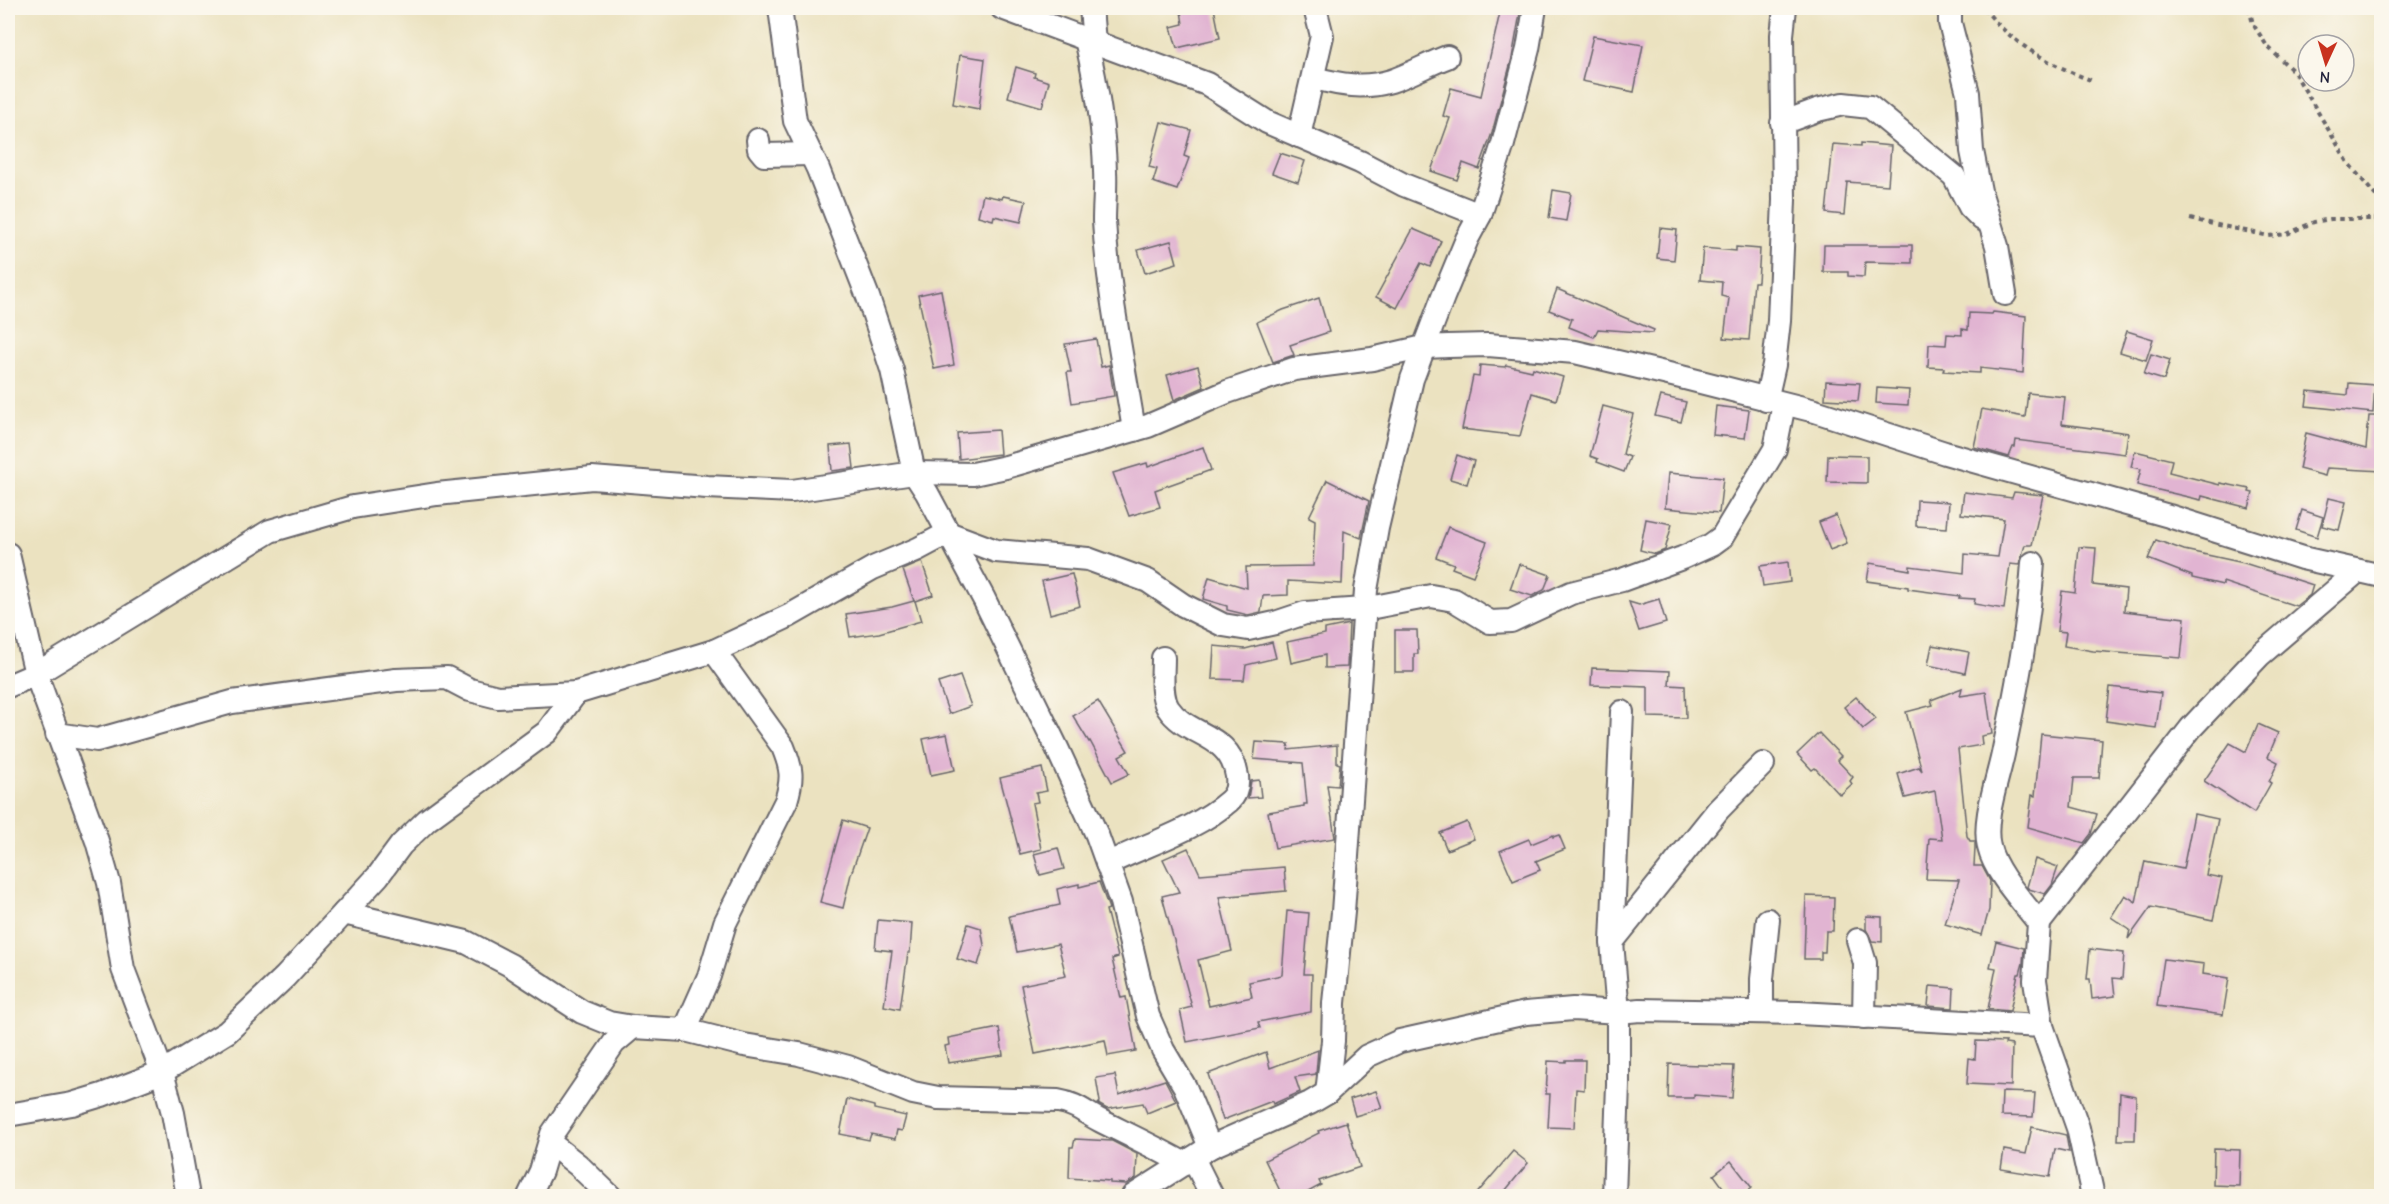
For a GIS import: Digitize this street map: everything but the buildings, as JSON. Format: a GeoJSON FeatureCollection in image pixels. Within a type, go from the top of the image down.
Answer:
{"type":"FeatureCollection","features":[{"type":"Feature","properties":{"kind":"street"},"geometry":{"type":"LineString","coordinates":[[780,8],[795,121],[811,154],[868,297],[892,370],[914,473],[984,599],[1057,748],[1107,864],[1121,902],[1148,1016],[1163,1050],[1185,1087],[1196,1156],[1212,1197]]}},
{"type":"Feature","properties":{"kind":"street"},"geometry":{"type":"LineString","coordinates":[[1002,8],[1207,84],[1267,122],[1404,185],[1480,214]]}},
{"type":"Feature","properties":{"kind":"street"},"geometry":{"type":"LineString","coordinates":[[1091,8],[1090,41],[1102,128],[1105,170],[1104,220],[1134,430]]}},
{"type":"Feature","properties":{"kind":"street"},"geometry":{"type":"LineString","coordinates":[[1299,136],[1322,36],[1315,8]]}},
{"type":"Feature","properties":{"kind":"street"},"geometry":{"type":"LineString","coordinates":[[1327,1093],[1343,912],[1364,609],[1373,549],[1412,379],[1467,239],[1480,214],[1503,144],[1528,49],[1534,8]]}},
{"type":"Feature","properties":{"kind":"street"},"geometry":{"type":"LineString","coordinates":[[57,734],[97,740],[232,702],[396,680],[447,678],[470,690],[498,697],[576,693],[714,651],[789,616],[873,568],[918,549],[948,533],[996,551],[1088,559],[1148,581],[1184,605],[1223,625],[1248,629],[1275,624],[1305,613],[1364,609],[1431,596],[1454,600],[1490,622],[1511,621],[1571,594],[1622,580],[1682,558],[1711,545],[1722,537],[1776,449],[1774,365],[1779,321],[1784,201],[1782,35],[1785,8]]}},
{"type":"Feature","properties":{"kind":"street"},"geometry":{"type":"LineString","coordinates":[[1950,8],[1950,23],[1968,93],[1972,151],[1980,190],[1997,246],[2005,294]]}},
{"type":"Feature","properties":{"kind":"street"},"geometry":{"type":"LineString","coordinates":[[1314,78],[1340,85],[1373,85],[1393,81],[1447,57]]}},
{"type":"Feature","properties":{"kind":"street"},"geometry":{"type":"LineString","coordinates":[[1782,123],[1816,110],[1843,104],[1870,107],[1954,176],[1970,207],[1982,219],[1990,222]]}},
{"type":"Feature","properties":{"kind":"street"},"geometry":{"type":"LineString","coordinates":[[758,140],[759,149],[764,154],[811,154]]}},
{"type":"Feature","properties":{"kind":"street"},"geometry":{"type":"LineString","coordinates":[[8,686],[36,674],[270,531],[353,507],[437,494],[592,478],[707,488],[792,491],[914,473],[973,474],[1006,467],[1134,430],[1227,392],[1294,369],[1372,358],[1424,347],[1488,345],[1575,352],[1815,411],[1945,453],[2169,516],[2302,558],[2382,576]]}},
{"type":"Feature","properties":{"kind":"street"},"geometry":{"type":"LineString","coordinates":[[8,554],[36,674],[97,841],[109,883],[123,969],[162,1072],[173,1113],[188,1197]]}},
{"type":"Feature","properties":{"kind":"street"},"geometry":{"type":"LineString","coordinates":[[2033,563],[2031,592],[2014,698],[1989,818],[1988,845],[1993,862],[2039,923]]}},
{"type":"Feature","properties":{"kind":"street"},"geometry":{"type":"LineString","coordinates":[[2093,1197],[2078,1128],[2042,1026],[2035,980],[2039,923],[2191,728],[2259,656],[2358,571]]}},
{"type":"Feature","properties":{"kind":"street"},"geometry":{"type":"LineString","coordinates":[[685,1030],[709,976],[725,923],[786,801],[792,780],[790,763],[783,747],[714,651]]}},
{"type":"Feature","properties":{"kind":"street"},"geometry":{"type":"LineString","coordinates":[[1107,864],[1202,819],[1232,799],[1237,791],[1237,780],[1230,754],[1168,708],[1162,684],[1163,658]]}},
{"type":"Feature","properties":{"kind":"street"},"geometry":{"type":"LineString","coordinates":[[8,1115],[72,1104],[102,1095],[162,1072],[227,1032],[285,976],[344,913],[378,876],[401,845],[427,820],[548,732],[576,693]]}},
{"type":"Feature","properties":{"kind":"street"},"geometry":{"type":"LineString","coordinates":[[1614,1197],[1618,1012],[1612,942],[1622,712]]}},
{"type":"Feature","properties":{"kind":"street"},"geometry":{"type":"LineString","coordinates":[[1612,942],[1718,810],[1763,764]]}},
{"type":"Feature","properties":{"kind":"street"},"geometry":{"type":"LineString","coordinates":[[344,913],[466,942],[510,965],[582,1012],[609,1023],[685,1030],[798,1054],[848,1067],[913,1093],[938,1098],[1058,1101],[1072,1104],[1092,1117],[1136,1137],[1196,1156]]}},
{"type":"Feature","properties":{"kind":"street"},"geometry":{"type":"LineString","coordinates":[[1762,1012],[1762,979],[1768,920]]}},
{"type":"Feature","properties":{"kind":"street"},"geometry":{"type":"LineString","coordinates":[[1858,939],[1865,963],[1864,1017]]}},
{"type":"Feature","properties":{"kind":"street"},"geometry":{"type":"LineString","coordinates":[[1132,1197],[1196,1156],[1327,1093],[1367,1056],[1400,1041],[1526,1013],[1573,1009],[1618,1012],[1640,1010],[1762,1012],[2042,1026]]}},
{"type":"Feature","properties":{"kind":"street"},"geometry":{"type":"LineString","coordinates":[[529,1197],[541,1171],[552,1134],[614,1043],[633,1027]]}},
{"type":"Feature","properties":{"kind":"street"},"geometry":{"type":"LineString","coordinates":[[550,1143],[578,1165],[610,1197]]}},
{"type":"Feature","properties":{"kind":"path"},"geometry":{"type":"LineString","coordinates":[[1984,8],[1995,23],[2033,53],[2093,81]]}},
{"type":"Feature","properties":{"kind":"path"},"geometry":{"type":"LineString","coordinates":[[2249,8],[2253,24],[2267,46],[2294,72],[2349,164],[2376,196],[2382,210]]}},
{"type":"Feature","properties":{"kind":"path"},"geometry":{"type":"LineString","coordinates":[[2190,219],[2269,236],[2287,234],[2314,222],[2331,219],[2382,219]]}}]}
